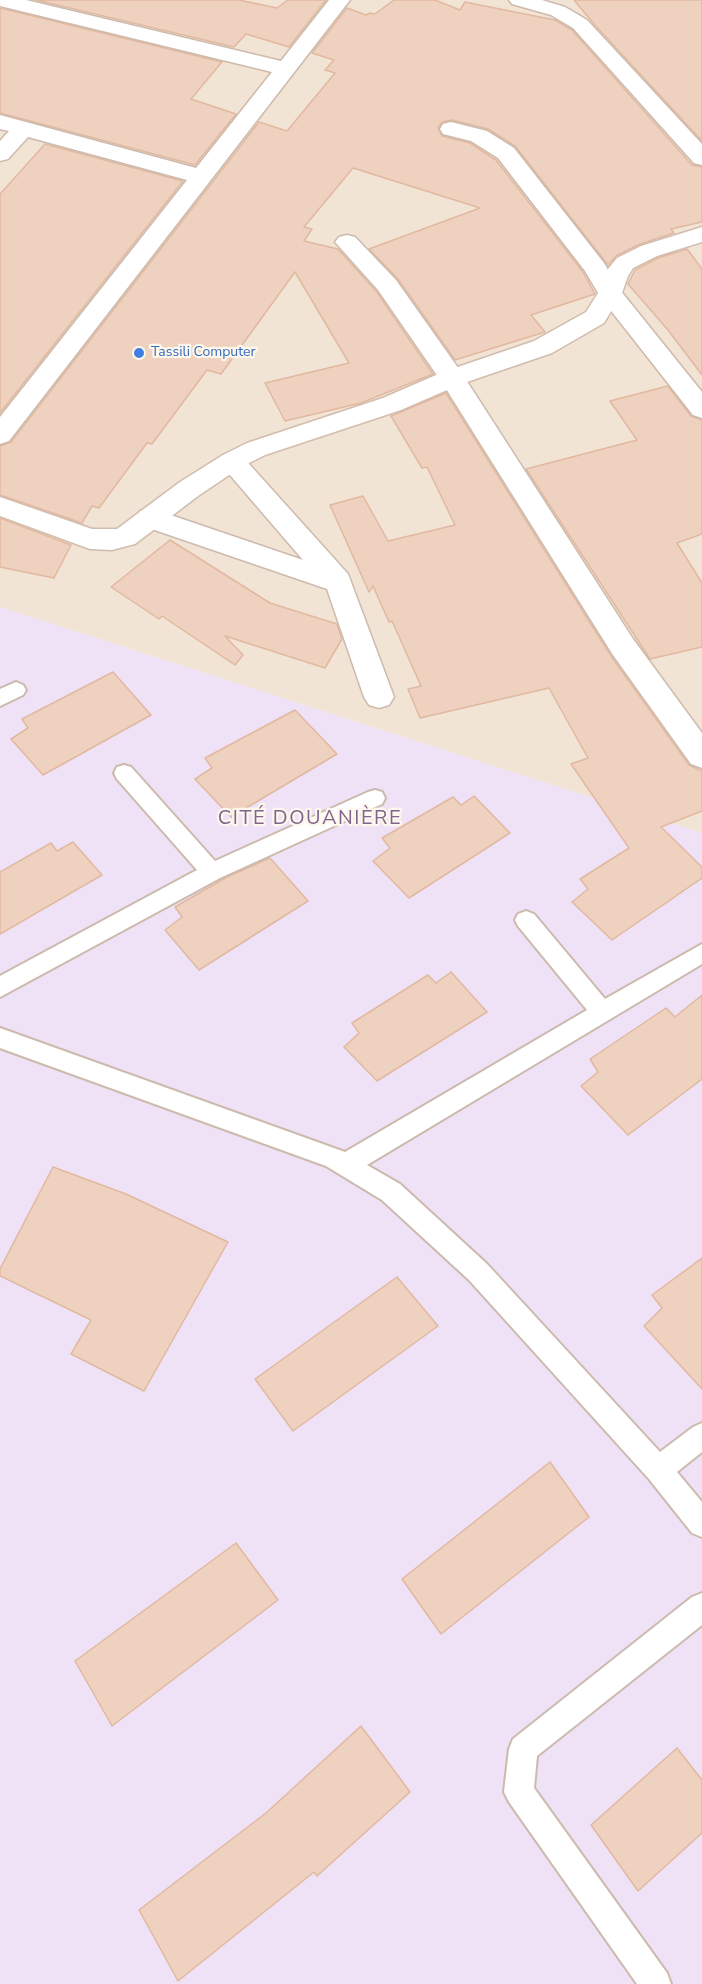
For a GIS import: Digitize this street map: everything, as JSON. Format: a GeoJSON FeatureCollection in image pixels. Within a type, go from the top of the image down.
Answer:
{"type":"FeatureCollection","features":[{"type":"Feature","properties":{"kind":"street"},"geometry":{"type":"LineString","coordinates":[[0,0],[286,69]]}},
{"type":"Feature","properties":{"kind":"street"},"geometry":{"type":"LineString","coordinates":[[0,435],[340,0]]}},
{"type":"Feature","properties":{"kind":"street"},"geometry":{"type":"LineString","coordinates":[[519,0],[558,11],[580,24],[702,159]]}},
{"type":"Feature","properties":{"kind":"street"},"geometry":{"type":"LineString","coordinates":[[0,122],[202,177]]}},
{"type":"Feature","properties":{"kind":"street"},"geometry":{"type":"LineString","coordinates":[[0,154],[24,128]]}},
{"type":"Feature","properties":{"kind":"street"},"geometry":{"type":"LineString","coordinates":[[451,129],[479,136],[506,153],[596,268],[610,293],[702,409]]}},
{"type":"Feature","properties":{"kind":"street"},"geometry":{"type":"LineString","coordinates":[[0,506],[90,539],[112,540],[125,537],[232,461],[256,449],[392,404],[452,378],[543,347],[561,338],[595,317],[610,293],[616,274],[625,263],[649,251],[702,234]]}},
{"type":"Feature","properties":{"kind":"street"},"geometry":{"type":"LineString","coordinates":[[347,242],[387,285],[452,378],[623,647],[702,756]]}},
{"type":"Feature","properties":{"kind":"street"},"geometry":{"type":"LineString","coordinates":[[232,461],[338,582],[379,697]]}},
{"type":"Feature","properties":{"kind":"street"},"geometry":{"type":"LineString","coordinates":[[150,518],[338,582]]}},
{"type":"Feature","properties":{"kind":"lane"},"geometry":{"type":"LineString","coordinates":[[124,773],[212,872]]}},
{"type":"Feature","properties":{"kind":"lane"},"geometry":{"type":"LineString","coordinates":[[0,987],[212,872],[375,798]]}},
{"type":"Feature","properties":{"kind":"lane"},"geometry":{"type":"LineString","coordinates":[[526,920],[602,1011]]}},
{"type":"Feature","properties":{"kind":"lane"},"geometry":{"type":"LineString","coordinates":[[345,1165],[702,953]]}},
{"type":"Feature","properties":{"kind":"lane"},"geometry":{"type":"LineString","coordinates":[[0,1038],[334,1158],[391,1192],[464,1257],[658,1470],[702,1523]]}},
{"type":"Feature","properties":{"kind":"lane"},"geometry":{"type":"LineString","coordinates":[[658,1470],[702,1436]]}},
{"type":"Feature","properties":{"kind":"lane"},"geometry":{"type":"LineString","coordinates":[[656,1984],[519,1792],[523,1749],[702,1607]]}},
{"type":"Feature","properties":{"kind":"shaded area"},"geometry":{"type":"Polygon","coordinates":[[[0,0],[702,0],[702,833],[0,607],[0,0]]]}},
{"type":"Feature","properties":{"kind":"shaded area"},"geometry":{"type":"Polygon","coordinates":[[[0,607],[702,833],[702,1984],[0,1984],[0,607]]]}},
{"type":"Feature","properties":{"kind":"building"},"geometry":{"type":"Polygon","coordinates":[[[36,0],[239,0],[277,8],[288,0],[326,0],[289,47],[246,34],[234,47],[36,0]]]}},
{"type":"Feature","properties":{"kind":"building"},"geometry":{"type":"Polygon","coordinates":[[[394,0],[435,0],[460,10],[465,2],[555,20],[572,30],[692,165],[702,167],[702,222],[671,229],[674,233],[640,244],[616,256],[608,265],[515,146],[488,129],[452,120],[442,122],[438,128],[442,136],[470,143],[496,160],[583,272],[595,294],[531,315],[545,332],[455,360],[398,279],[369,249],[480,208],[353,168],[304,227],[312,229],[304,241],[338,249],[376,291],[433,374],[361,403],[285,421],[265,383],[349,363],[295,272],[221,374],[207,370],[152,444],[147,443],[99,508],[92,506],[82,523],[0,495],[0,446],[11,442],[259,122],[287,131],[335,73],[325,70],[334,60],[312,53],[347,8],[366,15],[375,14],[394,0]]]}},
{"type":"Feature","properties":{"kind":"building"},"geometry":{"type":"Polygon","coordinates":[[[574,0],[702,0],[702,141],[594,24],[574,0]]]}},
{"type":"Feature","properties":{"kind":"building"},"geometry":{"type":"Polygon","coordinates":[[[0,8],[222,62],[191,99],[236,114],[195,165],[0,113],[0,8]]]}},
{"type":"Feature","properties":{"kind":"building"},"geometry":{"type":"Polygon","coordinates":[[[45,144],[183,181],[0,413],[0,194],[45,144]]]}},
{"type":"Feature","properties":{"kind":"building"},"geometry":{"type":"Polygon","coordinates":[[[687,249],[702,269],[702,375],[668,330],[628,284],[635,270],[658,258],[687,249]]]}},
{"type":"Feature","properties":{"kind":"building"},"geometry":{"type":"Polygon","coordinates":[[[668,386],[691,416],[702,420],[702,534],[677,543],[702,583],[702,647],[650,659],[526,469],[637,440],[610,401],[668,386]]]}},
{"type":"Feature","properties":{"kind":"building"},"geometry":{"type":"Polygon","coordinates":[[[446,393],[611,656],[689,765],[702,771],[702,811],[661,827],[702,867],[702,878],[612,940],[572,902],[588,889],[580,879],[629,848],[571,764],[588,758],[549,688],[420,718],[408,689],[421,686],[392,621],[389,622],[373,586],[369,592],[330,505],[363,496],[388,541],[455,525],[427,467],[422,468],[391,416],[446,393]]]}},
{"type":"Feature","properties":{"kind":"building"},"geometry":{"type":"Polygon","coordinates":[[[0,518],[71,545],[54,578],[0,567],[0,518]]]}},
{"type":"Feature","properties":{"kind":"building"},"geometry":{"type":"Polygon","coordinates":[[[170,540],[270,603],[337,624],[342,639],[325,668],[225,636],[243,655],[235,665],[162,616],[159,619],[111,587],[170,540]]]}},
{"type":"Feature","properties":{"kind":"building"},"geometry":{"type":"Polygon","coordinates":[[[113,672],[151,715],[43,775],[11,739],[28,728],[22,719],[113,672]]]}},
{"type":"Feature","properties":{"kind":"building"},"geometry":{"type":"Polygon","coordinates":[[[295,710],[337,754],[231,817],[195,779],[212,768],[205,758],[295,710]]]}},
{"type":"Feature","properties":{"kind":"building"},"geometry":{"type":"Polygon","coordinates":[[[474,796],[510,833],[409,898],[373,861],[390,848],[382,838],[453,797],[461,805],[474,796]]]}},
{"type":"Feature","properties":{"kind":"building"},"geometry":{"type":"Polygon","coordinates":[[[73,842],[102,875],[0,934],[0,872],[51,843],[57,851],[73,842]]]}},
{"type":"Feature","properties":{"kind":"building"},"geometry":{"type":"Polygon","coordinates":[[[270,858],[308,901],[199,970],[165,930],[182,917],[175,907],[227,877],[270,858]]]}},
{"type":"Feature","properties":{"kind":"building"},"geometry":{"type":"Polygon","coordinates":[[[451,972],[487,1012],[377,1081],[344,1047],[359,1033],[352,1023],[428,975],[436,983],[451,972]]]}},
{"type":"Feature","properties":{"kind":"building"},"geometry":{"type":"Polygon","coordinates":[[[702,995],[702,1079],[628,1135],[581,1086],[598,1072],[590,1059],[666,1008],[675,1017],[702,995]]]}},
{"type":"Feature","properties":{"kind":"building"},"geometry":{"type":"Polygon","coordinates":[[[53,1167],[126,1194],[228,1242],[144,1391],[71,1354],[91,1320],[0,1276],[0,1269],[53,1167]]]}},
{"type":"Feature","properties":{"kind":"building"},"geometry":{"type":"Polygon","coordinates":[[[702,1258],[702,1389],[644,1326],[662,1308],[652,1295],[702,1258]]]}},
{"type":"Feature","properties":{"kind":"building"},"geometry":{"type":"Polygon","coordinates":[[[397,1277],[438,1326],[293,1431],[255,1379],[397,1277]]]}},
{"type":"Feature","properties":{"kind":"building"},"geometry":{"type":"Polygon","coordinates":[[[550,1462],[589,1517],[441,1634],[402,1579],[550,1462]]]}},
{"type":"Feature","properties":{"kind":"building"},"geometry":{"type":"Polygon","coordinates":[[[236,1543],[278,1600],[112,1726],[75,1661],[236,1543]]]}},
{"type":"Feature","properties":{"kind":"building"},"geometry":{"type":"Polygon","coordinates":[[[361,1726],[410,1792],[317,1876],[314,1872],[178,1981],[139,1910],[266,1813],[361,1726]]]}},
{"type":"Feature","properties":{"kind":"building"},"geometry":{"type":"Polygon","coordinates":[[[677,1748],[702,1780],[702,1833],[638,1891],[591,1825],[677,1748]]]}},
{"type":"Feature","properties":{"kind":"place","name":"Tassili Computer"},"geometry":{"type":"Point","coordinates":[139,353]}},
{"type":"Feature","properties":{"kind":"district","name":"CITÉ DOUANIÈRE"},"geometry":{"type":"Point","coordinates":[310,819]}}]}
